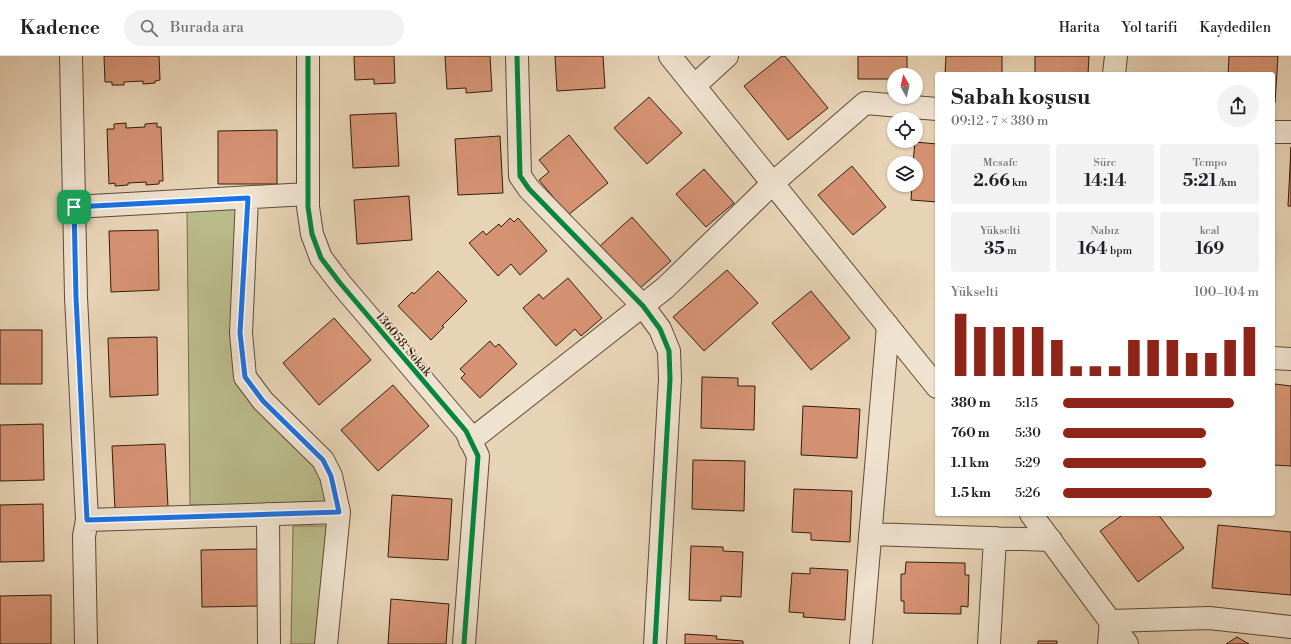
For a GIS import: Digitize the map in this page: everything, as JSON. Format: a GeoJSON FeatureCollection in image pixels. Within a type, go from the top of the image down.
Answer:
{"type":"FeatureCollection","features":[{"type":"Feature","properties":{"kind":"street"},"geometry":{"type":"LineString","coordinates":[[71,56],[76,297],[87,520],[84,536],[86,644]]}},
{"type":"Feature","properties":{"kind":"street","name":"136058. Sokak"},"geometry":{"type":"LineString","coordinates":[[308,56],[308,207],[312,234],[321,258],[340,283],[466,431],[478,456],[464,644]]}},
{"type":"Feature","properties":{"kind":"street"},"geometry":{"type":"LineString","coordinates":[[517,56],[520,176],[528,189],[643,306],[660,329],[669,351],[655,644]]}},
{"type":"Feature","properties":{"kind":"street"},"geometry":{"type":"LineString","coordinates":[[670,56],[888,326],[935,381]]}},
{"type":"Feature","properties":{"kind":"street"},"geometry":{"type":"LineString","coordinates":[[694,86],[727,56]]}},
{"type":"Feature","properties":{"kind":"street"},"geometry":{"type":"LineString","coordinates":[[1114,72],[1116,56]]}},
{"type":"Feature","properties":{"kind":"street"},"geometry":{"type":"LineString","coordinates":[[470,441],[666,288],[773,183],[865,103],[935,109]]}},
{"type":"Feature","properties":{"kind":"street"},"geometry":{"type":"LineString","coordinates":[[1275,132],[1291,132]]}},
{"type":"Feature","properties":{"kind":"street"},"geometry":{"type":"LineString","coordinates":[[74,207],[308,194]]}},
{"type":"Feature","properties":{"kind":"street"},"geometry":{"type":"LineString","coordinates":[[248,198],[240,333],[245,377],[263,401],[323,460],[331,476],[339,512],[326,644]]}},
{"type":"Feature","properties":{"kind":"street"},"geometry":{"type":"LineString","coordinates":[[861,644],[888,326]]}},
{"type":"Feature","properties":{"kind":"street"},"geometry":{"type":"LineString","coordinates":[[1275,358],[1291,359]]}},
{"type":"Feature","properties":{"kind":"street"},"geometry":{"type":"LineString","coordinates":[[87,520],[339,512]]}},
{"type":"Feature","properties":{"kind":"street"},"geometry":{"type":"LineString","coordinates":[[268,514],[269,644]]}},
{"type":"Feature","properties":{"kind":"street"},"geometry":{"type":"LineString","coordinates":[[1033,516],[1128,644]]}},
{"type":"Feature","properties":{"kind":"street"},"geometry":{"type":"LineString","coordinates":[[870,534],[1051,540]]}},
{"type":"Feature","properties":{"kind":"street"},"geometry":{"type":"LineString","coordinates":[[988,644],[995,538]]}},
{"type":"Feature","properties":{"kind":"street"},"geometry":{"type":"LineString","coordinates":[[1111,621],[1210,618],[1291,627]]}},
{"type":"Feature","properties":{"kind":"street"},"geometry":{"type":"LineString","coordinates":[[1109,644],[1111,621]]}},
{"type":"Feature","properties":{"kind":"green space"},"geometry":{"type":"Polygon","coordinates":[[[240,205],[242,384],[315,464],[328,504],[190,505],[187,208],[240,205]]]}},
{"type":"Feature","properties":{"kind":"green space"},"geometry":{"type":"Polygon","coordinates":[[[293,526],[332,526],[325,644],[291,644],[293,526]]]}},
{"type":"Feature","properties":{"kind":"building"},"geometry":{"type":"Polygon","coordinates":[[[104,56],[159,56],[160,80],[155,81],[155,83],[143,84],[143,81],[124,82],[124,85],[112,85],[112,82],[105,82],[104,56]]]}},
{"type":"Feature","properties":{"kind":"building"},"geometry":{"type":"Polygon","coordinates":[[[354,56],[394,56],[395,83],[374,84],[374,79],[355,80],[354,56]]]}},
{"type":"Feature","properties":{"kind":"building"},"geometry":{"type":"Polygon","coordinates":[[[445,56],[490,56],[492,91],[466,93],[466,88],[447,89],[445,56]]]}},
{"type":"Feature","properties":{"kind":"building"},"geometry":{"type":"Polygon","coordinates":[[[555,56],[603,56],[605,88],[557,91],[555,56]]]}},
{"type":"Feature","properties":{"kind":"building"},"geometry":{"type":"Polygon","coordinates":[[[782,56],[785,56],[828,108],[788,140],[744,86],[782,56]]]}},
{"type":"Feature","properties":{"kind":"building"},"geometry":{"type":"Polygon","coordinates":[[[858,56],[907,56],[907,68],[887,68],[887,79],[858,79],[858,56]]]}},
{"type":"Feature","properties":{"kind":"building"},"geometry":{"type":"Polygon","coordinates":[[[946,56],[1002,56],[1002,72],[945,72],[946,56]]]}},
{"type":"Feature","properties":{"kind":"building"},"geometry":{"type":"Polygon","coordinates":[[[1035,56],[1089,56],[1088,72],[1035,72],[1035,56]]]}},
{"type":"Feature","properties":{"kind":"building"},"geometry":{"type":"Polygon","coordinates":[[[1229,56],[1278,56],[1275,103],[1275,72],[1228,72],[1229,56]]]}},
{"type":"Feature","properties":{"kind":"building"},"geometry":{"type":"Polygon","coordinates":[[[649,97],[682,133],[647,164],[614,128],[649,97]]]}},
{"type":"Feature","properties":{"kind":"building"},"geometry":{"type":"Polygon","coordinates":[[[396,113],[399,166],[353,168],[350,115],[396,113]]]}},
{"type":"Feature","properties":{"kind":"building"},"geometry":{"type":"Polygon","coordinates":[[[126,123],[126,128],[145,127],[145,124],[157,123],[157,127],[161,127],[163,181],[159,181],[159,184],[146,185],[146,182],[128,183],[128,185],[115,186],[115,183],[109,184],[107,129],[114,129],[114,124],[126,123]]]}},
{"type":"Feature","properties":{"kind":"building"},"geometry":{"type":"Polygon","coordinates":[[[277,130],[277,184],[218,184],[218,131],[277,130]]]}},
{"type":"Feature","properties":{"kind":"building"},"geometry":{"type":"Polygon","coordinates":[[[569,135],[608,183],[568,215],[539,180],[549,172],[539,160],[569,135]]]}},
{"type":"Feature","properties":{"kind":"building"},"geometry":{"type":"Polygon","coordinates":[[[500,136],[503,193],[458,195],[455,139],[500,136]]]}},
{"type":"Feature","properties":{"kind":"building"},"geometry":{"type":"Polygon","coordinates":[[[923,143],[935,144],[935,202],[911,200],[912,192],[923,192],[923,156],[914,156],[914,148],[923,148],[923,143]]]}},
{"type":"Feature","properties":{"kind":"building"},"geometry":{"type":"Polygon","coordinates":[[[1291,147],[1291,206],[1288,206],[1291,147]]]}},
{"type":"Feature","properties":{"kind":"building"},"geometry":{"type":"Polygon","coordinates":[[[852,166],[886,207],[853,235],[818,195],[852,166]]]}},
{"type":"Feature","properties":{"kind":"building"},"geometry":{"type":"Polygon","coordinates":[[[704,169],[734,203],[706,227],[676,194],[704,169]]]}},
{"type":"Feature","properties":{"kind":"building"},"geometry":{"type":"Polygon","coordinates":[[[409,196],[412,240],[357,244],[354,200],[409,196]]]}},
{"type":"Feature","properties":{"kind":"building"},"geometry":{"type":"Polygon","coordinates":[[[632,217],[671,261],[639,289],[600,246],[632,217]]]}},
{"type":"Feature","properties":{"kind":"building"},"geometry":{"type":"Polygon","coordinates":[[[510,218],[514,222],[518,218],[547,251],[520,275],[511,264],[498,276],[469,243],[483,231],[486,235],[499,224],[501,227],[510,218]]]}},
{"type":"Feature","properties":{"kind":"building"},"geometry":{"type":"Polygon","coordinates":[[[158,230],[159,290],[111,292],[109,231],[158,230]]]}},
{"type":"Feature","properties":{"kind":"building"},"geometry":{"type":"Polygon","coordinates":[[[727,270],[758,303],[704,351],[673,317],[727,270]]]}},
{"type":"Feature","properties":{"kind":"building"},"geometry":{"type":"Polygon","coordinates":[[[438,271],[467,301],[442,326],[444,327],[431,340],[398,306],[412,292],[414,294],[438,271]]]}},
{"type":"Feature","properties":{"kind":"building"},"geometry":{"type":"Polygon","coordinates":[[[568,278],[602,318],[581,336],[575,329],[556,346],[523,308],[539,294],[543,299],[568,278]]]}},
{"type":"Feature","properties":{"kind":"building"},"geometry":{"type":"Polygon","coordinates":[[[811,291],[850,338],[811,370],[772,323],[811,291]]]}},
{"type":"Feature","properties":{"kind":"building"},"geometry":{"type":"Polygon","coordinates":[[[334,318],[371,360],[319,405],[283,363],[334,318]]]}},
{"type":"Feature","properties":{"kind":"building"},"geometry":{"type":"Polygon","coordinates":[[[0,330],[42,330],[42,384],[0,384],[0,330]]]}},
{"type":"Feature","properties":{"kind":"building"},"geometry":{"type":"Polygon","coordinates":[[[157,337],[158,395],[110,397],[108,338],[157,337]]]}},
{"type":"Feature","properties":{"kind":"building"},"geometry":{"type":"Polygon","coordinates":[[[490,341],[495,347],[499,344],[517,364],[480,398],[461,378],[465,374],[460,369],[490,341]]]}},
{"type":"Feature","properties":{"kind":"building"},"geometry":{"type":"Polygon","coordinates":[[[702,377],[738,378],[738,386],[755,386],[754,430],[701,428],[702,377]]]}},
{"type":"Feature","properties":{"kind":"building"},"geometry":{"type":"Polygon","coordinates":[[[1275,384],[1291,386],[1291,466],[1275,465],[1275,384]]]}},
{"type":"Feature","properties":{"kind":"building"},"geometry":{"type":"Polygon","coordinates":[[[393,385],[429,426],[378,471],[341,430],[393,385]]]}},
{"type":"Feature","properties":{"kind":"building"},"geometry":{"type":"Polygon","coordinates":[[[803,406],[860,409],[857,458],[801,455],[803,406]]]}},
{"type":"Feature","properties":{"kind":"building"},"geometry":{"type":"Polygon","coordinates":[[[43,424],[44,480],[0,481],[0,425],[43,424]]]}},
{"type":"Feature","properties":{"kind":"building"},"geometry":{"type":"Polygon","coordinates":[[[165,444],[168,507],[115,510],[112,446],[165,444]]]}},
{"type":"Feature","properties":{"kind":"building"},"geometry":{"type":"Polygon","coordinates":[[[693,460],[745,461],[744,511],[692,509],[693,460]]]}},
{"type":"Feature","properties":{"kind":"building"},"geometry":{"type":"Polygon","coordinates":[[[794,489],[852,491],[850,542],[811,540],[811,533],[792,532],[794,489]]]}},
{"type":"Feature","properties":{"kind":"building"},"geometry":{"type":"Polygon","coordinates":[[[392,495],[452,499],[448,560],[388,557],[392,495]]]}},
{"type":"Feature","properties":{"kind":"building"},"geometry":{"type":"Polygon","coordinates":[[[43,504],[44,561],[0,562],[0,505],[43,504]]]}},
{"type":"Feature","properties":{"kind":"building"},"geometry":{"type":"Polygon","coordinates":[[[1121,516],[1160,516],[1184,548],[1138,582],[1100,531],[1121,516]]]}},
{"type":"Feature","properties":{"kind":"building"},"geometry":{"type":"Polygon","coordinates":[[[1218,525],[1291,532],[1291,595],[1212,588],[1218,525]]]}},
{"type":"Feature","properties":{"kind":"building"},"geometry":{"type":"Polygon","coordinates":[[[691,546],[723,547],[723,551],[743,552],[741,597],[721,596],[721,601],[689,600],[691,546]]]}},
{"type":"Feature","properties":{"kind":"building"},"geometry":{"type":"Polygon","coordinates":[[[258,549],[260,606],[202,607],[201,550],[258,549]]]}},
{"type":"Feature","properties":{"kind":"building"},"geometry":{"type":"Polygon","coordinates":[[[906,562],[965,563],[965,575],[969,575],[968,607],[961,606],[961,614],[904,613],[904,601],[901,601],[901,574],[905,574],[906,562]]]}},
{"type":"Feature","properties":{"kind":"building"},"geometry":{"type":"Polygon","coordinates":[[[810,568],[848,570],[845,620],[803,617],[804,613],[789,612],[792,573],[810,574],[810,568]]]}},
{"type":"Feature","properties":{"kind":"building"},"geometry":{"type":"Polygon","coordinates":[[[51,595],[51,644],[0,644],[0,596],[51,595]]]}},
{"type":"Feature","properties":{"kind":"building"},"geometry":{"type":"Polygon","coordinates":[[[391,599],[449,604],[446,644],[388,644],[391,599]]]}},
{"type":"Feature","properties":{"kind":"building"},"geometry":{"type":"Polygon","coordinates":[[[685,634],[717,636],[716,639],[743,641],[743,644],[685,644],[685,634]]]}},
{"type":"Feature","properties":{"kind":"building"},"geometry":{"type":"Polygon","coordinates":[[[1237,637],[1249,644],[1226,644],[1237,637]]]}},
{"type":"Feature","properties":{"kind":"building"},"geometry":{"type":"Polygon","coordinates":[[[1038,641],[1057,641],[1057,644],[1038,644],[1038,641]]]}},
{"type":"Feature","properties":{"kind":"cycle path"},"geometry":{"type":"LineString","coordinates":[[308,56],[308,207],[312,234],[321,258],[340,283],[466,431],[478,456],[464,644]]}},
{"type":"Feature","properties":{"kind":"cycle path"},"geometry":{"type":"LineString","coordinates":[[517,56],[520,176],[529,189],[643,306],[660,329],[669,351],[670,379],[655,644]]}},
{"type":"Feature","properties":{"kind":"route"},"geometry":{"type":"LineString","coordinates":[[248,198],[240,333],[245,377],[263,401],[323,460],[331,476],[339,512],[87,520],[76,297],[74,207],[248,198]]}}]}
